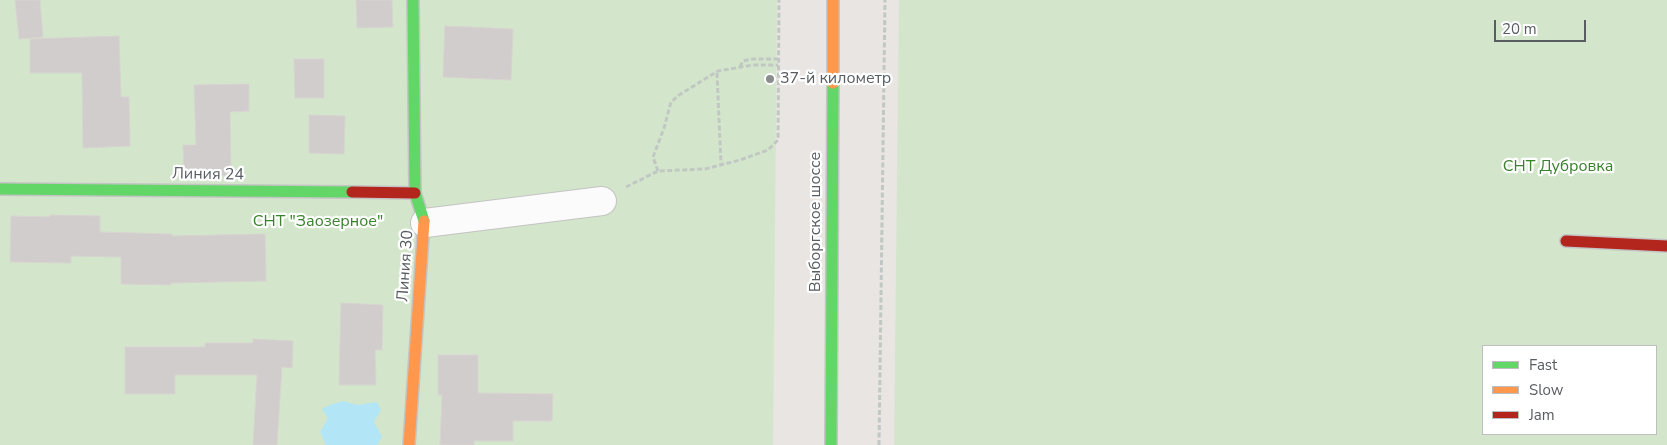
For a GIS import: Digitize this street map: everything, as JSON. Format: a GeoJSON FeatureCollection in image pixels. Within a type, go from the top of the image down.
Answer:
{"type":"FeatureCollection","features":[{"type":"Feature","properties":{"kind":"street","name":"Линия 30"},"geometry":{"type":"LineString","coordinates":[[409,445],[425,223],[415,193],[413,0]]}},
{"type":"Feature","properties":{"kind":"street","name":"Выборгское шоссе"},"geometry":{"type":"LineString","coordinates":[[831,445],[833,0]]}},
{"type":"Feature","properties":{"kind":"street","name":"Линия 24"},"geometry":{"type":"LineString","coordinates":[[0,189],[415,193]]}},
{"type":"Feature","properties":{"kind":"street"},"geometry":{"type":"LineString","coordinates":[[425,223],[602,201]]}},
{"type":"Feature","properties":{"kind":"street"},"geometry":{"type":"LineString","coordinates":[[1566,241],[1667,246]]}},
{"type":"Feature","properties":{"kind":"path"},"geometry":{"type":"LineString","coordinates":[[602,201],[609,199],[626,187],[658,171],[706,169],[768,150],[778,140],[779,0]]}},
{"type":"Feature","properties":{"kind":"path"},"geometry":{"type":"LineString","coordinates":[[879,445],[885,0]]}},
{"type":"Feature","properties":{"kind":"path"},"geometry":{"type":"LineString","coordinates":[[740,68],[743,61],[778,59]]}},
{"type":"Feature","properties":{"kind":"path"},"geometry":{"type":"LineString","coordinates":[[658,171],[653,157],[671,102],[679,95],[716,73],[753,65],[778,65]]}},
{"type":"Feature","properties":{"kind":"path"},"geometry":{"type":"LineString","coordinates":[[716,73],[720,165]]}},
{"type":"Feature","properties":{"kind":"green space","name":"СНТ \"Заозерное\""},"geometry":{"type":"Polygon","coordinates":[[[0,0],[777,0],[773,445],[0,445],[0,0]]]}},
{"type":"Feature","properties":{"kind":"green space","name":"СНТ Дубровка"},"geometry":{"type":"Polygon","coordinates":[[[899,0],[1667,0],[1667,445],[894,445],[899,0]]]}},
{"type":"Feature","properties":{"kind":"water"},"geometry":{"type":"Polygon","coordinates":[[[343,401],[357,405],[377,402],[381,410],[374,422],[382,437],[377,445],[326,445],[320,432],[328,418],[322,409],[343,401]]]}},
{"type":"Feature","properties":{"kind":"building"},"geometry":{"type":"Polygon","coordinates":[[[15,0],[40,0],[43,37],[19,39],[15,0]]]}},
{"type":"Feature","properties":{"kind":"building"},"geometry":{"type":"Polygon","coordinates":[[[356,0],[392,0],[393,27],[357,28],[356,0]]]}},
{"type":"Feature","properties":{"kind":"building"},"geometry":{"type":"Polygon","coordinates":[[[445,26],[513,29],[511,80],[443,77],[445,26]]]}},
{"type":"Feature","properties":{"kind":"building"},"geometry":{"type":"Polygon","coordinates":[[[119,36],[121,97],[129,97],[130,146],[83,148],[82,73],[30,73],[30,39],[119,36]]]}},
{"type":"Feature","properties":{"kind":"building"},"geometry":{"type":"Polygon","coordinates":[[[294,59],[324,59],[324,98],[295,98],[294,59]]]}},
{"type":"Feature","properties":{"kind":"building"},"geometry":{"type":"Polygon","coordinates":[[[249,84],[249,111],[230,112],[231,176],[184,175],[183,145],[196,145],[194,85],[249,84]]]}},
{"type":"Feature","properties":{"kind":"building"},"geometry":{"type":"Polygon","coordinates":[[[309,115],[345,116],[344,154],[309,153],[309,115]]]}},
{"type":"Feature","properties":{"kind":"building"},"geometry":{"type":"Polygon","coordinates":[[[50,215],[100,216],[100,232],[172,234],[172,236],[265,234],[266,281],[171,283],[171,285],[121,284],[121,257],[71,256],[71,263],[10,262],[11,216],[50,217],[50,215]]]}},
{"type":"Feature","properties":{"kind":"building"},"geometry":{"type":"Polygon","coordinates":[[[341,303],[383,305],[382,350],[375,350],[376,385],[339,385],[341,303]]]}},
{"type":"Feature","properties":{"kind":"building"},"geometry":{"type":"Polygon","coordinates":[[[253,339],[293,341],[292,368],[282,367],[277,445],[253,445],[257,375],[175,375],[175,394],[125,394],[125,347],[205,347],[205,343],[253,343],[253,339]]]}},
{"type":"Feature","properties":{"kind":"building"},"geometry":{"type":"Polygon","coordinates":[[[438,355],[478,355],[478,393],[553,394],[552,421],[513,421],[513,441],[474,441],[474,445],[440,445],[442,395],[438,395],[438,355]]]}},
{"type":"Feature","properties":{"kind":"traffic: fast"},"geometry":{"type":"LineString","coordinates":[[413,0],[415,193],[424,221]]}},
{"type":"Feature","properties":{"kind":"traffic: fast"},"geometry":{"type":"LineString","coordinates":[[831,445],[833,83]]}},
{"type":"Feature","properties":{"kind":"traffic: fast"},"geometry":{"type":"LineString","coordinates":[[0,189],[352,192]]}},
{"type":"Feature","properties":{"kind":"traffic: slow"},"geometry":{"type":"LineString","coordinates":[[833,0],[833,83]]}},
{"type":"Feature","properties":{"kind":"traffic: slow"},"geometry":{"type":"LineString","coordinates":[[409,445],[424,221]]}},
{"type":"Feature","properties":{"kind":"traffic: jam"},"geometry":{"type":"LineString","coordinates":[[352,192],[415,193]]}},
{"type":"Feature","properties":{"kind":"traffic: jam"},"geometry":{"type":"LineString","coordinates":[[1566,241],[1667,246]]}},
{"type":"Feature","properties":{"kind":"place","name":"37-й километр"},"geometry":{"type":"Point","coordinates":[770,79]}}]}
